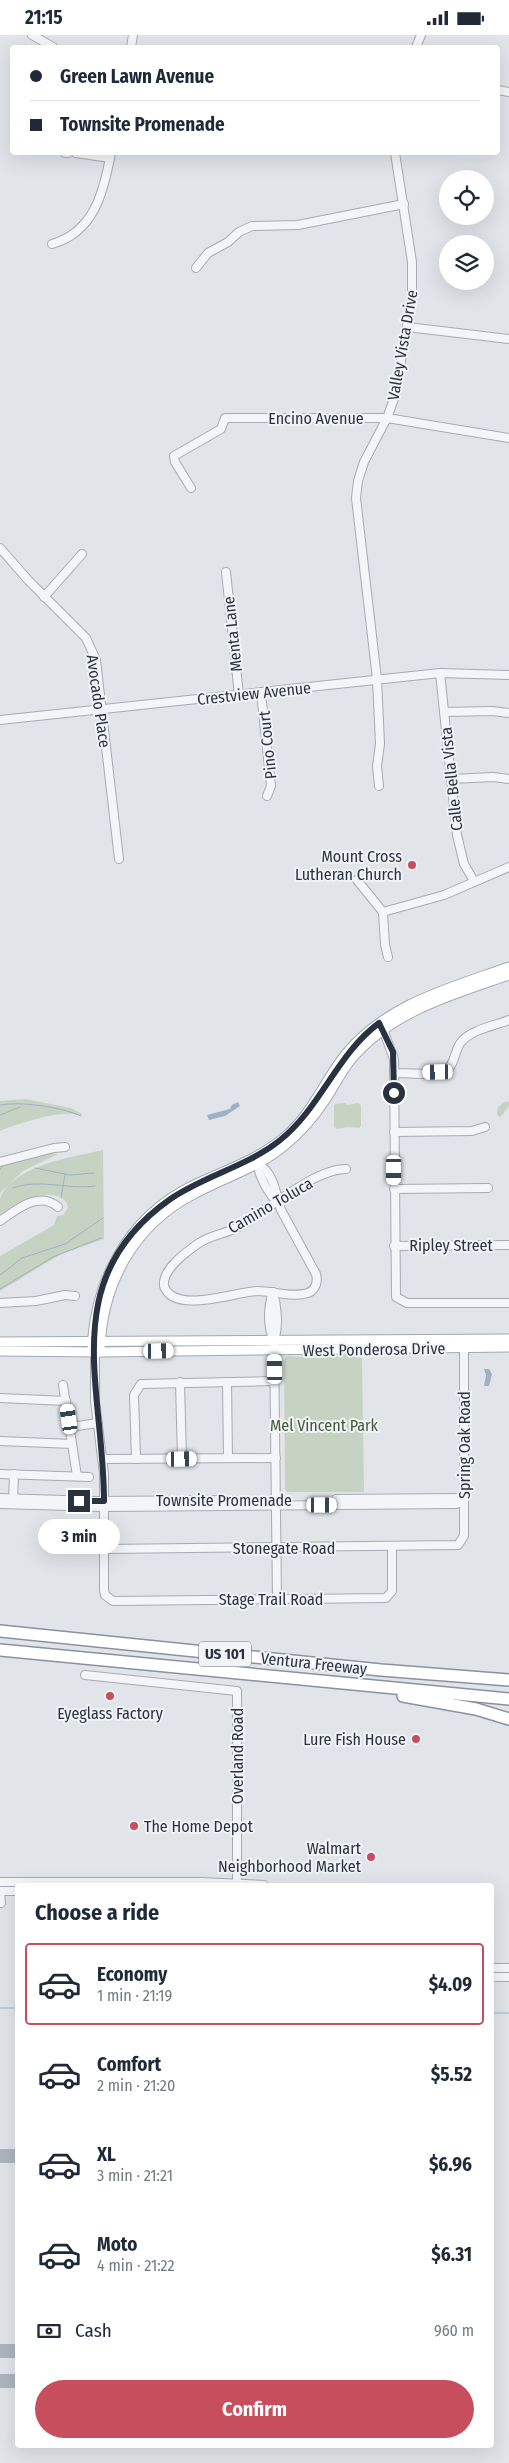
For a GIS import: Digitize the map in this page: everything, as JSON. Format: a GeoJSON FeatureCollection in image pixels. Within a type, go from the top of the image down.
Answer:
{"type":"FeatureCollection","features":[{"type":"Feature","properties":{"kind":"highway","name":"Ventura Freeway"},"geometry":{"type":"LineString","coordinates":[[0,1631],[449,1676],[509,1680]]}},
{"type":"Feature","properties":{"kind":"highway","name":"Ventura Freeway"},"geometry":{"type":"LineString","coordinates":[[0,1650],[509,1699]]}},
{"type":"Feature","properties":{"kind":"highway"},"geometry":{"type":"LineString","coordinates":[[449,1676],[509,1675]]}},
{"type":"Feature","properties":{"kind":"highway"},"geometry":{"type":"LineString","coordinates":[[360,1685],[386,1693],[476,1709],[509,1719]]}},
{"type":"Feature","properties":{"kind":"main road"},"geometry":{"type":"LineString","coordinates":[[96,1352],[96,1342],[109,1290],[123,1261],[142,1235],[165,1213],[183,1200],[284,1147],[307,1125],[323,1104],[350,1061],[381,1026],[416,1001],[509,967]]}},
{"type":"Feature","properties":{"kind":"main road"},"geometry":{"type":"LineString","coordinates":[[381,1026],[418,1009],[509,975]]}},
{"type":"Feature","properties":{"kind":"main road","name":"West Ponderosa Drive"},"geometry":{"type":"LineString","coordinates":[[0,1342],[274,1345],[464,1343],[509,1339]]}},
{"type":"Feature","properties":{"kind":"main road","name":"West Ponderosa Drive"},"geometry":{"type":"LineString","coordinates":[[464,1343],[509,1347]]}},
{"type":"Feature","properties":{"kind":"main road","name":"West Ponderosa Drive"},"geometry":{"type":"LineString","coordinates":[[0,1351],[96,1352],[274,1345]]}},
{"type":"Feature","properties":{"kind":"street"},"geometry":{"type":"LineString","coordinates":[[32,35],[50,45]]}},
{"type":"Feature","properties":{"kind":"street"},"geometry":{"type":"LineString","coordinates":[[52,244],[72,234],[92,214],[104,188],[110,155]]}},
{"type":"Feature","properties":{"kind":"street","name":"Valley Vista Drive"},"geometry":{"type":"LineString","coordinates":[[379,786],[377,766],[380,744],[377,679],[356,498],[358,481],[364,461],[387,418],[398,386],[412,296],[412,274],[404,204],[395,155]]}},
{"type":"Feature","properties":{"kind":"street"},"geometry":{"type":"LineString","coordinates":[[196,268],[208,253],[228,242],[239,232],[252,226],[298,225],[404,204]]}},
{"type":"Feature","properties":{"kind":"street"},"geometry":{"type":"LineString","coordinates":[[407,327],[509,339]]}},
{"type":"Feature","properties":{"kind":"street","name":"Encino Avenue"},"geometry":{"type":"LineString","coordinates":[[191,488],[175,462],[174,456],[221,429],[225,418],[387,418],[509,438]]}},
{"type":"Feature","properties":{"kind":"street","name":"Avocado Place"},"geometry":{"type":"LineString","coordinates":[[0,548],[44,597],[79,629],[92,649],[102,710],[119,859]]}},
{"type":"Feature","properties":{"kind":"street"},"geometry":{"type":"LineString","coordinates":[[44,597],[82,554]]}},
{"type":"Feature","properties":{"kind":"street","name":"Menta Lane"},"geometry":{"type":"LineString","coordinates":[[226,572],[239,695]]}},
{"type":"Feature","properties":{"kind":"street","name":"Crestview Avenue"},"geometry":{"type":"LineString","coordinates":[[0,720],[440,673],[509,675]]}},
{"type":"Feature","properties":{"kind":"street","name":"Calle Bella Vista"},"geometry":{"type":"LineString","coordinates":[[440,673],[460,851],[464,864],[474,881]]}},
{"type":"Feature","properties":{"kind":"street","name":"Pino Court"},"geometry":{"type":"LineString","coordinates":[[261,693],[272,785],[267,796]]}},
{"type":"Feature","properties":{"kind":"street"},"geometry":{"type":"LineString","coordinates":[[444,713],[492,711],[509,713]]}},
{"type":"Feature","properties":{"kind":"street"},"geometry":{"type":"LineString","coordinates":[[451,779],[493,777],[509,779]]}},
{"type":"Feature","properties":{"kind":"street"},"geometry":{"type":"LineString","coordinates":[[383,912],[428,900],[509,867]]}},
{"type":"Feature","properties":{"kind":"street"},"geometry":{"type":"LineString","coordinates":[[357,880],[383,912],[384,945],[388,957]]}},
{"type":"Feature","properties":{"kind":"street"},"geometry":{"type":"LineString","coordinates":[[394,1073],[444,1071],[451,1066],[456,1049],[464,1039],[474,1033],[509,1020]]}},
{"type":"Feature","properties":{"kind":"street"},"geometry":{"type":"LineString","coordinates":[[381,1026],[393,1052],[394,1291],[397,1299],[406,1303],[509,1303]]}},
{"type":"Feature","properties":{"kind":"street"},"geometry":{"type":"LineString","coordinates":[[394,1132],[472,1131],[485,1127]]}},
{"type":"Feature","properties":{"kind":"street"},"geometry":{"type":"LineString","coordinates":[[0,1162],[65,1147]]}},
{"type":"Feature","properties":{"kind":"street"},"geometry":{"type":"LineString","coordinates":[[256,1160],[264,1167],[273,1183],[279,1196],[278,1201],[317,1280],[314,1289],[306,1293],[273,1292],[277,1333],[274,1345],[277,1599]]}},
{"type":"Feature","properties":{"kind":"street","name":"Camino Toluca"},"geometry":{"type":"LineString","coordinates":[[273,1292],[252,1292],[223,1299],[182,1300],[173,1298],[167,1292],[164,1283],[166,1273],[195,1246],[211,1236],[240,1226],[325,1173],[346,1169]]}},
{"type":"Feature","properties":{"kind":"street"},"geometry":{"type":"LineString","coordinates":[[394,1189],[488,1188]]}},
{"type":"Feature","properties":{"kind":"street"},"geometry":{"type":"LineString","coordinates":[[0,1221],[16,1209],[32,1202],[49,1201],[58,1207]]}},
{"type":"Feature","properties":{"kind":"street","name":"Ripley Street"},"geometry":{"type":"LineString","coordinates":[[394,1246],[509,1245]]}},
{"type":"Feature","properties":{"kind":"street"},"geometry":{"type":"LineString","coordinates":[[0,1303],[36,1301],[65,1295],[75,1296]]}},
{"type":"Feature","properties":{"kind":"street","name":"Spring Oak Road"},"geometry":{"type":"LineString","coordinates":[[462,1543],[464,1536],[464,1343]]}},
{"type":"Feature","properties":{"kind":"street"},"geometry":{"type":"LineString","coordinates":[[96,1352],[95,1396],[103,1459],[105,1549]]}},
{"type":"Feature","properties":{"kind":"street"},"geometry":{"type":"LineString","coordinates":[[136,1459],[134,1395],[138,1386],[146,1382],[275,1381]]}},
{"type":"Feature","properties":{"kind":"street"},"geometry":{"type":"LineString","coordinates":[[180,1382],[182,1459]]}},
{"type":"Feature","properties":{"kind":"street"},"geometry":{"type":"LineString","coordinates":[[227,1382],[228,1458]]}},
{"type":"Feature","properties":{"kind":"street"},"geometry":{"type":"LineString","coordinates":[[64,1385],[77,1476]]}},
{"type":"Feature","properties":{"kind":"street"},"geometry":{"type":"LineString","coordinates":[[0,1398],[66,1401]]}},
{"type":"Feature","properties":{"kind":"street"},"geometry":{"type":"LineString","coordinates":[[70,1427],[98,1423]]}},
{"type":"Feature","properties":{"kind":"street"},"geometry":{"type":"LineString","coordinates":[[0,1441],[72,1443]]}},
{"type":"Feature","properties":{"kind":"street"},"geometry":{"type":"LineString","coordinates":[[103,1459],[276,1458]]}},
{"type":"Feature","properties":{"kind":"street"},"geometry":{"type":"LineString","coordinates":[[0,1474],[89,1477]]}},
{"type":"Feature","properties":{"kind":"street"},"geometry":{"type":"LineString","coordinates":[[13,1501],[14,1474]]}},
{"type":"Feature","properties":{"kind":"street","name":"Townsite Promenade"},"geometry":{"type":"LineString","coordinates":[[0,1498],[13,1501],[104,1504],[456,1504],[464,1501]]}},
{"type":"Feature","properties":{"kind":"street","name":"Townsite Promenade"},"geometry":{"type":"LineString","coordinates":[[0,1504],[13,1501]]}},
{"type":"Feature","properties":{"kind":"street","name":"Stonegate Road"},"geometry":{"type":"LineString","coordinates":[[105,1549],[454,1546],[462,1543]]}},
{"type":"Feature","properties":{"kind":"street","name":"Stage Trail Road"},"geometry":{"type":"LineString","coordinates":[[105,1549],[105,1595],[113,1601],[386,1598],[392,1591],[392,1547]]}},
{"type":"Feature","properties":{"kind":"street","name":"Overland Road"},"geometry":{"type":"LineString","coordinates":[[85,1675],[237,1691],[237,1883]]}},
{"type":"Feature","properties":{"kind":"street"},"geometry":{"type":"LineString","coordinates":[[0,1882],[80,1883]]}},
{"type":"Feature","properties":{"kind":"street"},"geometry":{"type":"LineString","coordinates":[[1,1903],[0,1891],[15,1891]]}},
{"type":"Feature","properties":{"kind":"street"},"geometry":{"type":"LineString","coordinates":[[494,1968],[509,1968]]}},
{"type":"Feature","properties":{"kind":"street"},"geometry":{"type":"LineString","coordinates":[[494,1977],[509,1977]]}},
{"type":"Feature","properties":{"kind":"green space"},"geometry":{"type":"Polygon","coordinates":[[[25,1099],[71,1108],[82,1114],[81,1116],[73,1114],[52,1115],[0,1131],[0,1101],[25,1099]]]}},
{"type":"Feature","properties":{"kind":"green space"},"geometry":{"type":"Polygon","coordinates":[[[506,1101],[509,1102],[509,1106],[500,1118],[497,1114],[498,1107],[506,1101]]]}},
{"type":"Feature","properties":{"kind":"green space"},"geometry":{"type":"Polygon","coordinates":[[[345,1103],[347,1105],[358,1103],[361,1105],[361,1126],[359,1128],[336,1129],[334,1126],[334,1106],[335,1104],[345,1103]]]}},
{"type":"Feature","properties":{"kind":"green space"},"geometry":{"type":"Polygon","coordinates":[[[103,1150],[104,1239],[61,1254],[0,1291],[0,1256],[54,1225],[57,1216],[63,1215],[68,1208],[66,1202],[61,1198],[55,1195],[48,1195],[25,1199],[0,1215],[0,1199],[7,1187],[30,1170],[45,1164],[103,1150]]]}},
{"type":"Feature","properties":{"kind":"green space"},"geometry":{"type":"Polygon","coordinates":[[[51,1153],[58,1154],[23,1171],[0,1193],[0,1166],[51,1153]]]}},
{"type":"Feature","properties":{"kind":"green space","name":"Mel Vincent Park"},"geometry":{"type":"Polygon","coordinates":[[[344,1355],[362,1358],[364,1492],[287,1492],[285,1489],[284,1361],[286,1356],[322,1358],[344,1355]]]}},
{"type":"Feature","properties":{"kind":"water"},"geometry":{"type":"Polygon","coordinates":[[[238,1102],[240,1106],[225,1116],[209,1120],[207,1115],[230,1109],[232,1105],[238,1102]]]}},
{"type":"Feature","properties":{"kind":"water"},"geometry":{"type":"Polygon","coordinates":[[[484,1369],[489,1369],[492,1374],[489,1386],[484,1386],[486,1375],[484,1369]]]}},
{"type":"Feature","properties":{"kind":"waterway"},"geometry":{"type":"LineString","coordinates":[[0,1105],[41,1106],[81,1116]]}},
{"type":"Feature","properties":{"kind":"waterway"},"geometry":{"type":"LineString","coordinates":[[0,1115],[20,1107]]}},
{"type":"Feature","properties":{"kind":"waterway"},"geometry":{"type":"LineString","coordinates":[[0,1170],[3,1165]]}},
{"type":"Feature","properties":{"kind":"waterway"},"geometry":{"type":"LineString","coordinates":[[35,1168],[70,1175],[94,1173]]}},
{"type":"Feature","properties":{"kind":"waterway"},"geometry":{"type":"LineString","coordinates":[[61,1198],[65,1175]]}},
{"type":"Feature","properties":{"kind":"waterway"},"geometry":{"type":"LineString","coordinates":[[13,1188],[33,1184],[74,1187],[95,1186]]}},
{"type":"Feature","properties":{"kind":"waterway"},"geometry":{"type":"LineString","coordinates":[[0,1275],[22,1258],[65,1244],[103,1218]]}},
{"type":"Feature","properties":{"kind":"waterway"},"geometry":{"type":"LineString","coordinates":[[0,1289],[53,1257],[101,1238]]}},
{"type":"Feature","properties":{"kind":"waterway"},"geometry":{"type":"LineString","coordinates":[[0,2008],[15,2008]]}},
{"type":"Feature","properties":{"kind":"waterway"},"geometry":{"type":"LineString","coordinates":[[494,2013],[509,2013]]}},
{"type":"Feature","properties":{"kind":"taxiway"},"geometry":{"type":"LineString","coordinates":[[0,2156],[15,2156]]}},
{"type":"Feature","properties":{"kind":"taxiway"},"geometry":{"type":"LineString","coordinates":[[0,2351],[15,2351]]}},
{"type":"Feature","properties":{"kind":"taxiway"},"geometry":{"type":"LineString","coordinates":[[0,2381],[15,2381]]}},
{"type":"Feature","properties":{"kind":"place","name":"Mount Cross Lutheran Church"},"geometry":{"type":"Point","coordinates":[412,865]}},
{"type":"Feature","properties":{"kind":"place","name":"Eyeglass Factory"},"geometry":{"type":"Point","coordinates":[110,1696]}},
{"type":"Feature","properties":{"kind":"place","name":"Lure Fish House"},"geometry":{"type":"Point","coordinates":[416,1739]}},
{"type":"Feature","properties":{"kind":"place","name":"The Home Depot"},"geometry":{"type":"Point","coordinates":[134,1826]}},
{"type":"Feature","properties":{"kind":"place","name":"Walmart Neighborhood Market"},"geometry":{"type":"Point","coordinates":[371,1857]}},
{"type":"Feature","properties":{"kind":"route"},"geometry":{"type":"LineString","coordinates":[[79,1501],[104,1501],[104,1463],[95,1396],[95,1352],[92,1352],[93,1331],[97,1308],[107,1276],[117,1256],[130,1237],[145,1220],[171,1199],[190,1187],[256,1156],[272,1147],[286,1135],[309,1111],[338,1064],[358,1040],[379,1023],[393,1052],[394,1093]]}}]}
